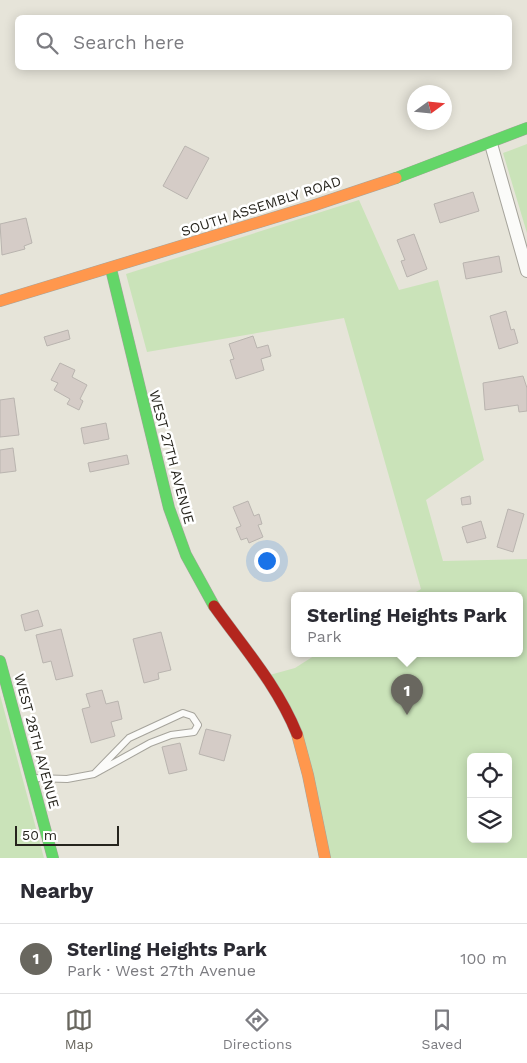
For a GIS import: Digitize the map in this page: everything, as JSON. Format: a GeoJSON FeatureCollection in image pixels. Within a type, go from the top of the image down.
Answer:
{"type":"FeatureCollection","features":[{"type":"Feature","properties":{"kind":"street","name":"SOUTH ASSEMBLY ROAD"},"geometry":{"type":"LineString","coordinates":[[0,301],[111,269],[312,206],[491,144],[527,128]]}},
{"type":"Feature","properties":{"kind":"street"},"geometry":{"type":"LineString","coordinates":[[491,144],[527,271]]}},
{"type":"Feature","properties":{"kind":"street","name":"WEST 27TH AVENUE"},"geometry":{"type":"LineString","coordinates":[[111,269],[172,521],[193,572],[216,612],[254,657],[279,696],[289,718],[307,765],[325,858]]}},
{"type":"Feature","properties":{"kind":"street","name":"WEST 28TH AVENUE"},"geometry":{"type":"LineString","coordinates":[[0,661],[53,858]]}},
{"type":"Feature","properties":{"kind":"lane"},"geometry":{"type":"LineString","coordinates":[[30,778],[67,779],[94,774],[150,743],[171,735],[194,732],[198,725],[192,716],[183,713],[155,725],[129,738],[94,774]]}},
{"type":"Feature","properties":{"kind":"green space"},"geometry":{"type":"Polygon","coordinates":[[[527,144],[527,233],[503,153],[527,144]]]}},
{"type":"Feature","properties":{"kind":"green space"},"geometry":{"type":"Polygon","coordinates":[[[359,200],[399,290],[438,280],[484,460],[426,500],[443,561],[527,559],[527,858],[325,858],[307,765],[266,676],[295,668],[312,657],[523,657],[523,592],[416,592],[421,589],[344,318],[147,352],[126,274],[359,200]]]}},
{"type":"Feature","properties":{"kind":"green space"},"geometry":{"type":"Polygon","coordinates":[[[0,695],[44,858],[0,858],[0,695]]]}},
{"type":"Feature","properties":{"kind":"building"},"geometry":{"type":"Polygon","coordinates":[[[185,146],[209,158],[187,199],[163,186],[185,146]]]}},
{"type":"Feature","properties":{"kind":"building"},"geometry":{"type":"Polygon","coordinates":[[[473,192],[479,211],[440,223],[434,204],[473,192]]]}},
{"type":"Feature","properties":{"kind":"building"},"geometry":{"type":"Polygon","coordinates":[[[26,218],[32,243],[24,246],[25,249],[2,255],[0,224],[26,218]]]}},
{"type":"Feature","properties":{"kind":"building"},"geometry":{"type":"Polygon","coordinates":[[[414,234],[427,269],[407,277],[401,261],[405,260],[397,240],[414,234]]]}},
{"type":"Feature","properties":{"kind":"building"},"geometry":{"type":"Polygon","coordinates":[[[499,256],[502,272],[466,279],[463,263],[499,256]]]}},
{"type":"Feature","properties":{"kind":"building"},"geometry":{"type":"Polygon","coordinates":[[[506,311],[511,330],[514,329],[518,343],[499,349],[490,316],[506,311]]]}},
{"type":"Feature","properties":{"kind":"building"},"geometry":{"type":"Polygon","coordinates":[[[68,330],[70,339],[47,346],[44,337],[68,330]]]}},
{"type":"Feature","properties":{"kind":"building"},"geometry":{"type":"Polygon","coordinates":[[[253,336],[257,348],[268,345],[271,356],[261,359],[264,370],[236,379],[230,360],[234,359],[229,344],[253,336]]]}},
{"type":"Feature","properties":{"kind":"building"},"geometry":{"type":"Polygon","coordinates":[[[60,363],[75,370],[72,377],[87,385],[80,399],[83,401],[79,410],[67,404],[70,399],[54,390],[58,383],[51,380],[60,363]]]}},
{"type":"Feature","properties":{"kind":"building"},"geometry":{"type":"Polygon","coordinates":[[[523,376],[527,388],[527,411],[519,412],[518,405],[485,410],[483,383],[523,376]]]}},
{"type":"Feature","properties":{"kind":"building"},"geometry":{"type":"Polygon","coordinates":[[[14,398],[19,435],[0,437],[0,400],[14,398]]]}},
{"type":"Feature","properties":{"kind":"building"},"geometry":{"type":"Polygon","coordinates":[[[106,423],[109,439],[84,444],[81,428],[106,423]]]}},
{"type":"Feature","properties":{"kind":"building"},"geometry":{"type":"Polygon","coordinates":[[[13,448],[16,471],[0,473],[0,450],[13,448]]]}},
{"type":"Feature","properties":{"kind":"building"},"geometry":{"type":"Polygon","coordinates":[[[127,455],[129,464],[90,472],[88,463],[127,455]]]}},
{"type":"Feature","properties":{"kind":"building"},"geometry":{"type":"Polygon","coordinates":[[[470,496],[471,504],[462,505],[461,498],[470,496]]]}},
{"type":"Feature","properties":{"kind":"building"},"geometry":{"type":"Polygon","coordinates":[[[248,501],[254,516],[259,514],[262,524],[258,525],[263,537],[249,543],[247,538],[241,540],[236,528],[241,526],[233,507],[248,501]]]}},
{"type":"Feature","properties":{"kind":"building"},"geometry":{"type":"Polygon","coordinates":[[[508,509],[524,514],[513,552],[497,547],[508,509]]]}},
{"type":"Feature","properties":{"kind":"building"},"geometry":{"type":"Polygon","coordinates":[[[481,521],[486,538],[467,543],[462,527],[481,521]]]}},
{"type":"Feature","properties":{"kind":"building"},"geometry":{"type":"Polygon","coordinates":[[[38,610],[43,626],[25,631],[21,615],[38,610]]]}},
{"type":"Feature","properties":{"kind":"building"},"geometry":{"type":"Polygon","coordinates":[[[61,629],[73,676],[56,680],[51,661],[43,663],[36,635],[61,629]]]}},
{"type":"Feature","properties":{"kind":"building"},"geometry":{"type":"Polygon","coordinates":[[[161,632],[171,670],[158,673],[159,679],[144,683],[133,639],[161,632]]]}},
{"type":"Feature","properties":{"kind":"building"},"geometry":{"type":"Polygon","coordinates":[[[102,690],[106,704],[118,701],[122,719],[111,722],[115,736],[91,743],[82,709],[90,707],[86,694],[102,690]]]}},
{"type":"Feature","properties":{"kind":"building"},"geometry":{"type":"Polygon","coordinates":[[[206,729],[231,735],[224,761],[199,754],[206,729]]]}},
{"type":"Feature","properties":{"kind":"building"},"geometry":{"type":"Polygon","coordinates":[[[180,743],[187,770],[169,774],[162,747],[180,743]]]}},
{"type":"Feature","properties":{"kind":"traffic: fast"},"geometry":{"type":"LineString","coordinates":[[396,178],[527,128]]}},
{"type":"Feature","properties":{"kind":"traffic: fast"},"geometry":{"type":"LineString","coordinates":[[111,269],[169,508],[186,555],[214,606]]}},
{"type":"Feature","properties":{"kind":"traffic: fast"},"geometry":{"type":"LineString","coordinates":[[0,661],[53,858]]}},
{"type":"Feature","properties":{"kind":"traffic: slow"},"geometry":{"type":"LineString","coordinates":[[0,301],[312,206],[396,178]]}},
{"type":"Feature","properties":{"kind":"traffic: slow"},"geometry":{"type":"LineString","coordinates":[[297,734],[308,775],[325,858]]}},
{"type":"Feature","properties":{"kind":"traffic: jam"},"geometry":{"type":"LineString","coordinates":[[214,606],[270,683],[297,734]]}},
{"type":"Feature","properties":{"kind":"place","name":"Sterling Heights Park"},"geometry":{"type":"Point","coordinates":[407,715]}}]}
